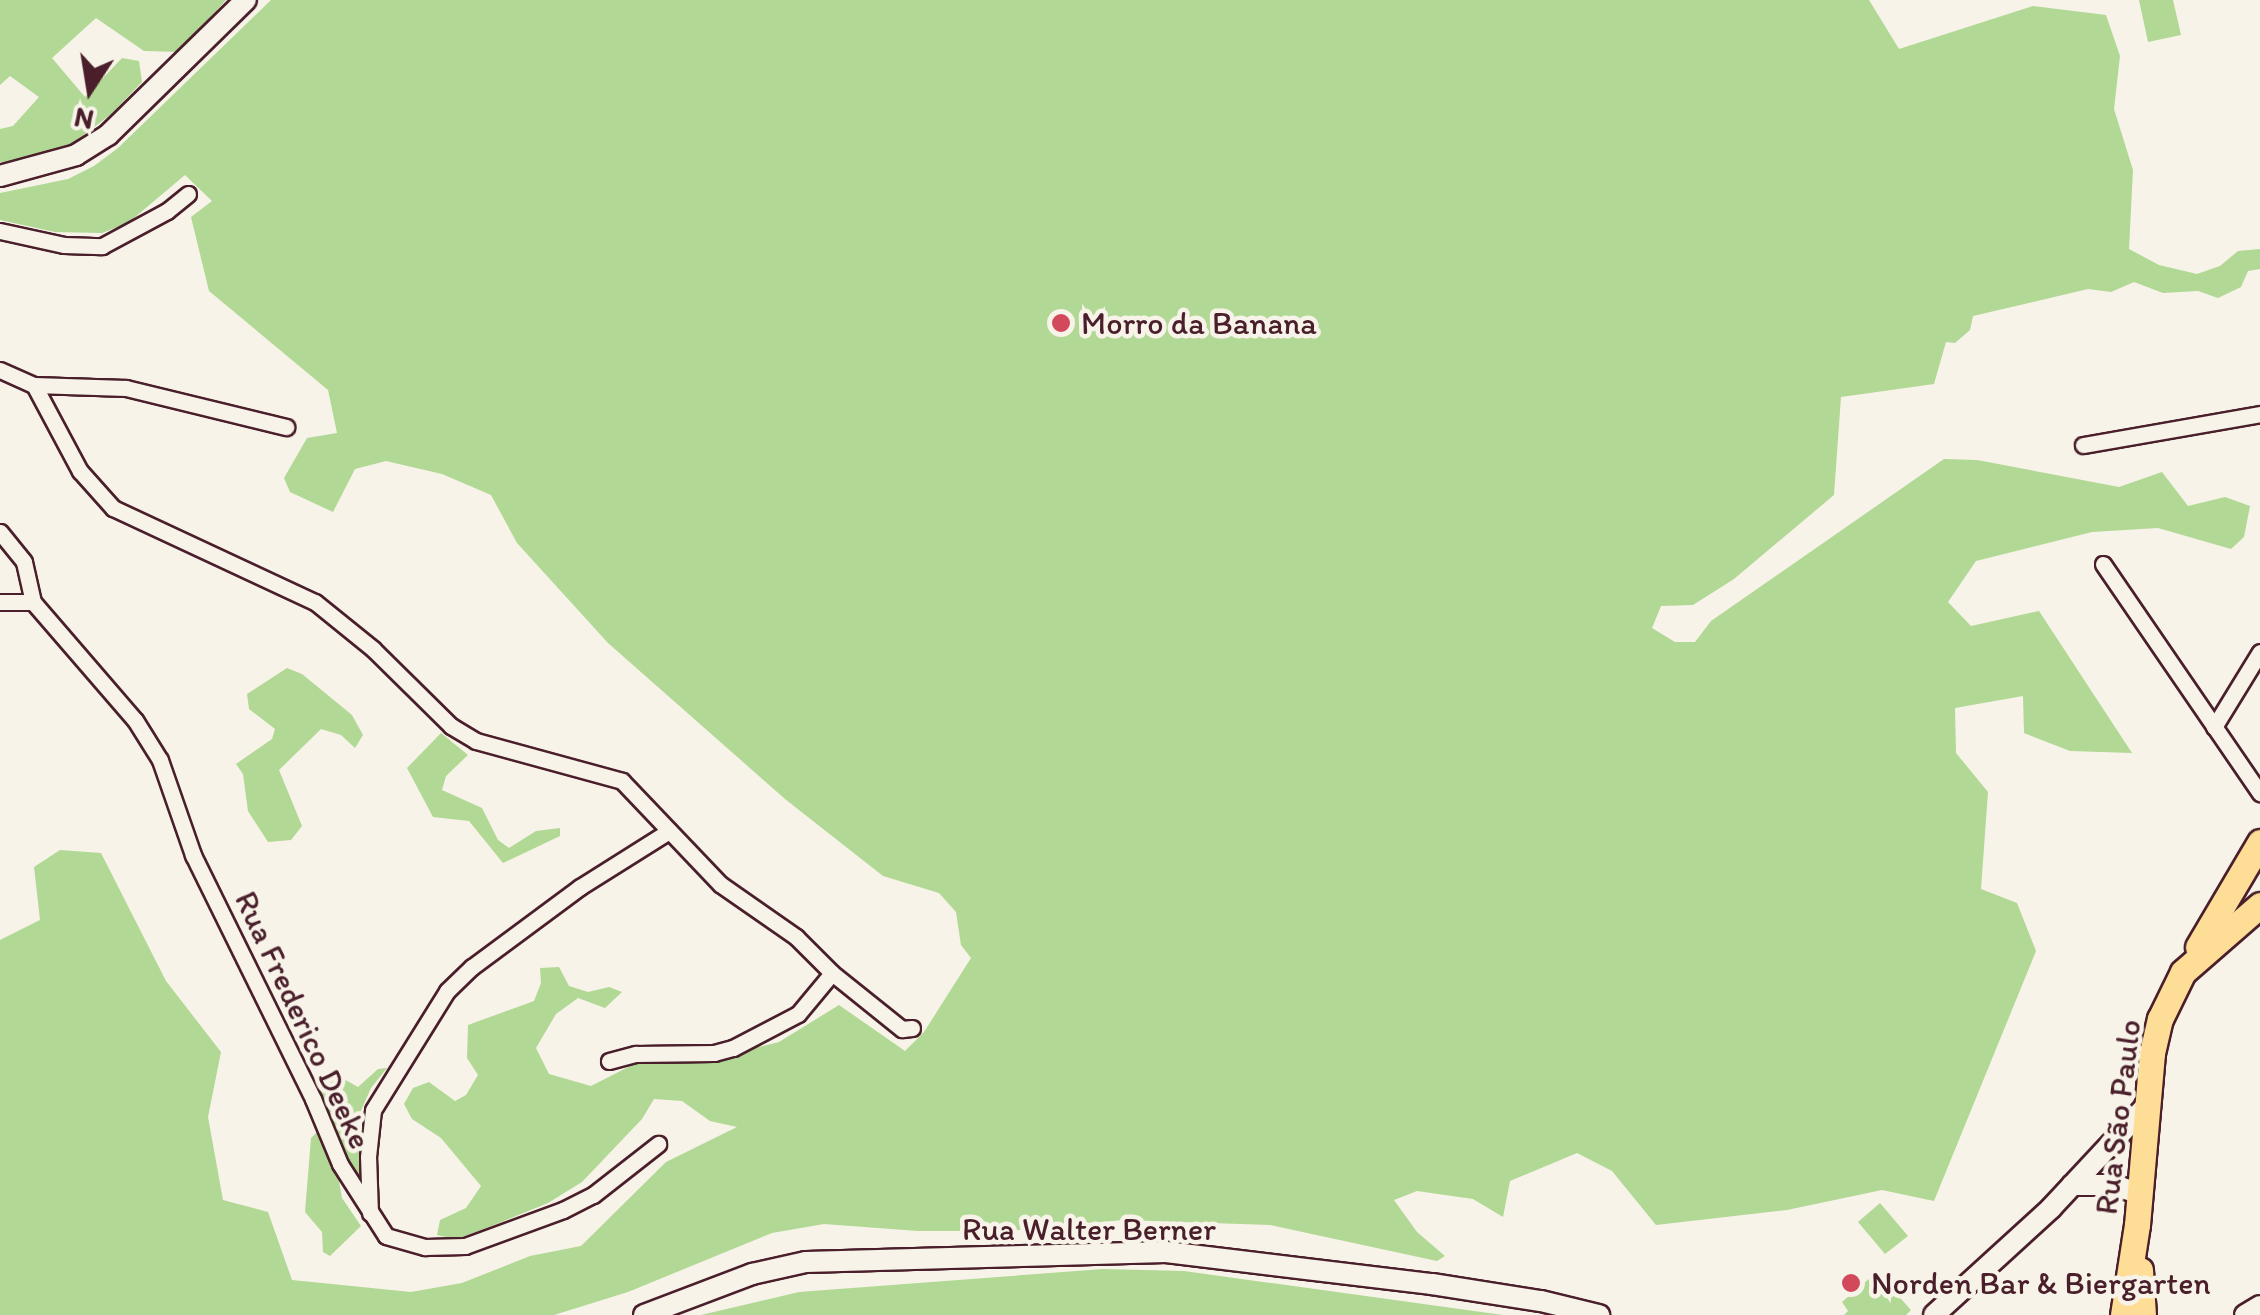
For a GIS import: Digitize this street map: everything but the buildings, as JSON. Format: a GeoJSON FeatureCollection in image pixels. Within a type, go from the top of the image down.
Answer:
{"type":"FeatureCollection","features":[{"type":"Feature","properties":{"kind":"main road"},"geometry":{"type":"LineString","coordinates":[[2183,972],[2260,842]]}},
{"type":"Feature","properties":{"kind":"main road","name":"Rua São Paulo"},"geometry":{"type":"LineString","coordinates":[[2123,1315],[2137,1226],[2146,1105],[2160,1020],[2183,972],[2260,905]]}},
{"type":"Feature","properties":{"kind":"main road"},"geometry":{"type":"LineString","coordinates":[[2137,1226],[2144,1315]]}},
{"type":"Feature","properties":{"kind":"street"},"geometry":{"type":"LineString","coordinates":[[0,176],[76,155],[108,135],[246,0]]}},
{"type":"Feature","properties":{"kind":"street"},"geometry":{"type":"LineString","coordinates":[[0,231],[64,245],[102,246],[167,211],[188,194]]}},
{"type":"Feature","properties":{"kind":"street"},"geometry":{"type":"LineString","coordinates":[[0,370],[34,385],[126,388],[286,426]]}},
{"type":"Feature","properties":{"kind":"street"},"geometry":{"type":"LineString","coordinates":[[34,385],[80,472],[113,508],[315,602],[373,648],[452,726],[501,751],[622,781],[720,884],[796,937],[832,973],[902,1029],[912,1028]]}},
{"type":"Feature","properties":{"kind":"street"},"geometry":{"type":"LineString","coordinates":[[2084,445],[2260,414]]}},
{"type":"Feature","properties":{"kind":"street"},"geometry":{"type":"LineString","coordinates":[[0,532],[24,562],[33,602],[0,602]]}},
{"type":"Feature","properties":{"kind":"street"},"geometry":{"type":"LineString","coordinates":[[2103,564],[2260,793]]}},
{"type":"Feature","properties":{"kind":"street","name":"Rua Frederico Deeke"},"geometry":{"type":"LineString","coordinates":[[33,602],[135,720],[160,760],[193,855],[313,1098],[340,1164],[370,1217],[386,1236],[425,1246],[465,1246],[563,1210],[593,1194],[658,1144]]}},
{"type":"Feature","properties":{"kind":"street"},"geometry":{"type":"LineString","coordinates":[[2214,726],[2260,652]]}},
{"type":"Feature","properties":{"kind":"street"},"geometry":{"type":"LineString","coordinates":[[370,1217],[368,1158],[373,1110],[447,991],[472,967],[580,888],[670,832]]}},
{"type":"Feature","properties":{"kind":"street"},"geometry":{"type":"LineString","coordinates":[[610,1062],[636,1054],[714,1054],[733,1048],[798,1014],[832,973]]}},
{"type":"Feature","properties":{"kind":"street"},"geometry":{"type":"LineString","coordinates":[[1934,1315],[2072,1185],[2146,1105]]}},
{"type":"Feature","properties":{"kind":"street"},"geometry":{"type":"LineString","coordinates":[[2072,1185],[2114,1185],[2140,1194]]}},
{"type":"Feature","properties":{"kind":"street","name":"Rua Walter Berner"},"geometry":{"type":"LineString","coordinates":[[644,1315],[752,1274],[806,1262],[1166,1252],[1432,1284],[1541,1301],[1599,1315]]}},
{"type":"Feature","properties":{"kind":"street"},"geometry":{"type":"LineString","coordinates":[[2245,1315],[2260,1306]]}},
{"type":"Feature","properties":{"kind":"green space"},"geometry":{"type":"Polygon","coordinates":[[[0,0],[226,0],[179,52],[144,51],[96,18],[52,58],[85,97],[122,58],[139,61],[142,82],[110,115],[72,144],[28,163],[0,162],[0,129],[13,126],[39,97],[10,76],[0,85],[0,0]]]}},
{"type":"Feature","properties":{"kind":"green space"},"geometry":{"type":"Polygon","coordinates":[[[271,0],[1869,0],[1899,49],[2033,6],[2106,15],[2120,56],[2114,109],[2133,170],[2129,249],[2159,265],[2197,274],[2220,266],[2238,251],[2260,249],[2260,269],[2248,271],[2241,287],[2218,298],[2198,291],[2163,293],[2134,282],[2111,292],[2088,289],[1973,316],[1970,330],[1955,343],[1946,342],[1934,384],[1841,397],[1834,495],[1734,579],[1693,605],[1661,606],[1652,628],[1675,642],[1695,642],[1711,621],[1944,459],[1977,460],[2119,487],[2162,472],[2188,506],[2225,497],[2250,506],[2244,537],[2231,549],[2158,528],[2092,532],[1976,561],[1948,602],[1971,626],[2039,611],[2132,753],[2070,751],[2024,733],[2023,696],[1955,708],[1956,753],[1988,792],[1981,889],[2017,903],[2036,951],[1934,1201],[1882,1190],[1787,1210],[1656,1225],[1612,1171],[1577,1153],[1510,1181],[1503,1217],[1473,1199],[1417,1191],[1394,1200],[1417,1232],[1445,1256],[1437,1261],[1270,1225],[1123,1220],[1007,1231],[918,1231],[824,1224],[772,1233],[628,1292],[554,1315],[0,1315],[0,940],[40,920],[34,867],[60,850],[101,853],[166,981],[221,1052],[208,1117],[223,1200],[268,1212],[292,1280],[411,1292],[462,1283],[530,1256],[581,1246],[666,1162],[737,1127],[710,1121],[682,1101],[654,1099],[642,1119],[582,1182],[548,1203],[484,1229],[456,1239],[437,1235],[440,1220],[466,1208],[481,1186],[441,1138],[412,1119],[404,1104],[413,1088],[429,1082],[455,1101],[466,1095],[478,1075],[467,1058],[468,1025],[534,1001],[541,983],[540,968],[559,967],[569,986],[588,992],[609,987],[622,992],[605,1008],[578,998],[556,1014],[536,1048],[549,1074],[591,1086],[646,1058],[705,1060],[779,1042],[839,1005],[905,1051],[924,1032],[971,958],[961,945],[956,912],[939,893],[883,876],[785,799],[608,643],[517,543],[491,495],[442,474],[386,461],[355,469],[333,512],[290,492],[284,478],[307,438],[337,433],[328,390],[209,291],[191,217],[212,201],[185,175],[128,223],[102,233],[55,232],[0,220],[0,193],[68,179],[94,166],[118,148],[271,0]]]}},
{"type":"Feature","properties":{"kind":"green space"},"geometry":{"type":"Polygon","coordinates":[[[2139,0],[2173,0],[2181,35],[2148,42],[2139,0]]]}},
{"type":"Feature","properties":{"kind":"green space"},"geometry":{"type":"Polygon","coordinates":[[[287,668],[302,674],[352,715],[363,735],[355,748],[341,735],[321,729],[279,770],[302,826],[291,840],[268,842],[248,811],[243,774],[236,764],[272,739],[275,729],[249,709],[247,694],[287,668]]]}},
{"type":"Feature","properties":{"kind":"green space"},"geometry":{"type":"Polygon","coordinates":[[[441,733],[468,755],[446,776],[442,790],[482,808],[498,840],[509,848],[536,831],[560,828],[560,836],[503,863],[469,821],[433,817],[407,768],[441,733]]]}},
{"type":"Feature","properties":{"kind":"green space"},"geometry":{"type":"Polygon","coordinates":[[[387,1068],[371,1088],[359,1115],[360,1180],[348,1165],[321,1099],[319,1081],[335,1074],[358,1087],[378,1069],[387,1068]]]}},
{"type":"Feature","properties":{"kind":"green space"},"geometry":{"type":"Polygon","coordinates":[[[318,1131],[337,1170],[342,1198],[361,1226],[330,1256],[323,1252],[322,1232],[305,1212],[311,1138],[318,1131]]]}},
{"type":"Feature","properties":{"kind":"green space"},"geometry":{"type":"Polygon","coordinates":[[[1880,1203],[1908,1236],[1885,1254],[1858,1222],[1880,1203]]]}},
{"type":"Feature","properties":{"kind":"green space"},"geometry":{"type":"Polygon","coordinates":[[[1103,1269],[1184,1271],[1503,1315],[701,1315],[799,1292],[1103,1269]]]}},
{"type":"Feature","properties":{"kind":"green space"},"geometry":{"type":"Polygon","coordinates":[[[1877,1272],[1911,1310],[1906,1315],[1844,1315],[1848,1311],[1842,1302],[1877,1272]]]}},
{"type":"Feature","properties":{"kind":"place","name":"Morro da Banana"},"geometry":{"type":"Point","coordinates":[1061,323]}},
{"type":"Feature","properties":{"kind":"place","name":"Norden Bar & Biergarten"},"geometry":{"type":"Point","coordinates":[1851,1283]}}]}
